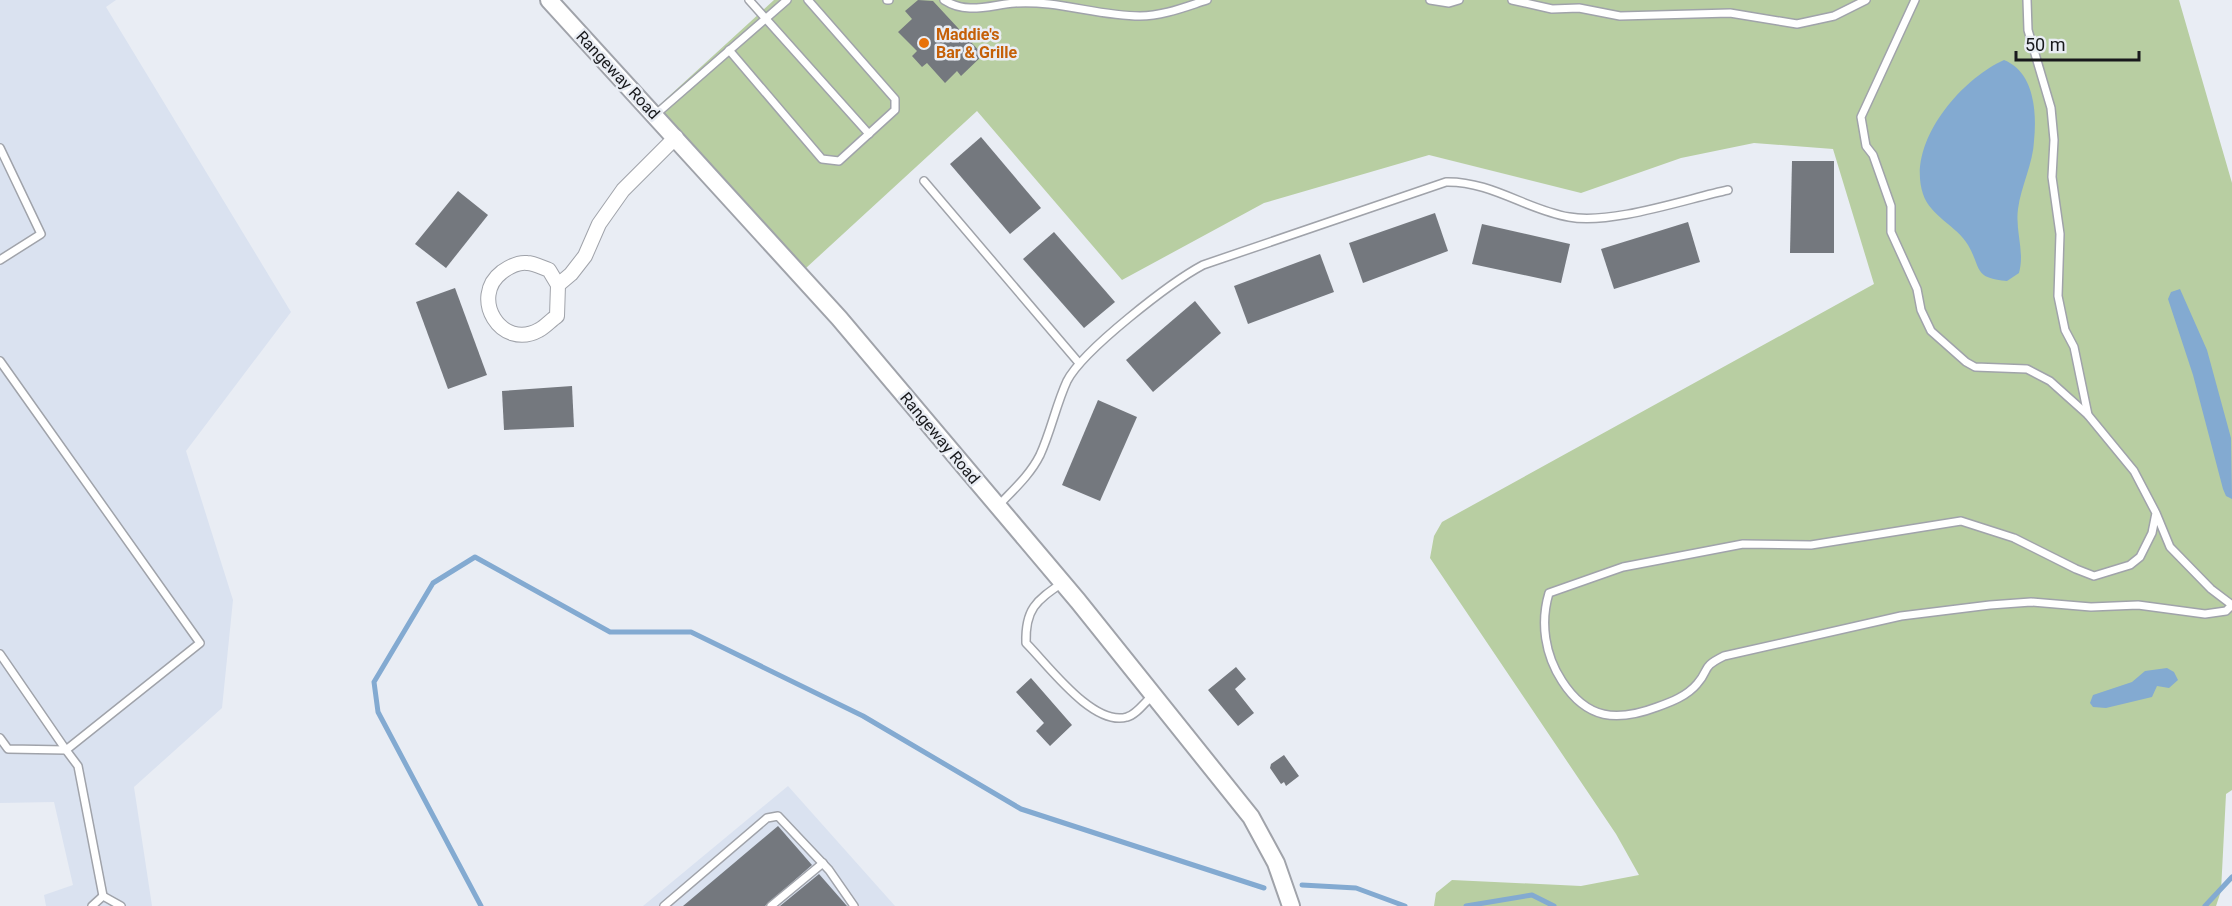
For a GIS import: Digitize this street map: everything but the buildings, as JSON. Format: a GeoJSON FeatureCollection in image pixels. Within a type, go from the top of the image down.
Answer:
{"type":"FeatureCollection","features":[{"type":"Feature","properties":{"kind":"street","name":"Rangeway Road"},"geometry":{"type":"LineString","coordinates":[[549,0],[839,318],[1154,694],[1251,817],[1276,863],[1291,906]]}},
{"type":"Feature","properties":{"kind":"street"},"geometry":{"type":"LineString","coordinates":[[558,285],[549,270],[528,262],[511,265],[495,277],[487,292],[489,312],[501,329],[519,336],[538,330],[557,316],[558,285],[571,274],[585,256],[599,224],[623,190],[676,137]]}},
{"type":"Feature","properties":{"kind":"lane"},"geometry":{"type":"LineString","coordinates":[[749,0],[869,134]]}},
{"type":"Feature","properties":{"kind":"lane"},"geometry":{"type":"LineString","coordinates":[[655,115],[787,0]]}},
{"type":"Feature","properties":{"kind":"lane"},"geometry":{"type":"LineString","coordinates":[[729,50],[822,159],[839,161],[895,110],[895,99],[808,0]]}},
{"type":"Feature","properties":{"kind":"lane"},"geometry":{"type":"LineString","coordinates":[[944,0],[954,7],[967,8],[1017,2],[1061,5],[1101,13],[1140,16],[1161,14],[1207,0]]}},
{"type":"Feature","properties":{"kind":"lane"},"geometry":{"type":"LineString","coordinates":[[1430,0],[1449,3],[1459,0]]}},
{"type":"Feature","properties":{"kind":"lane"},"geometry":{"type":"LineString","coordinates":[[1512,0],[1552,9],[1579,8],[1620,15],[1730,13],[1797,24],[1833,16],[1866,0]]}},
{"type":"Feature","properties":{"kind":"lane"},"geometry":{"type":"LineString","coordinates":[[1915,0],[1861,117],[1866,146],[1874,155],[1892,206],[1891,232],[1917,290],[1921,310],[1931,331],[1966,362],[1975,367],[2027,369],[2050,381],[2088,415],[2134,471],[2156,513],[2162,534],[2170,547],[2211,589],[2232,605],[2226,611],[2205,614],[2138,605],[2091,607],[2031,602],[1901,616],[1724,656],[1707,665],[1697,684],[1677,700],[1625,717],[1600,714],[1585,706],[1568,691],[1554,669],[1545,640],[1544,610],[1549,593],[1605,572],[1659,559],[1743,544],[1811,545],[1961,521],[2014,538],[2094,576],[2130,565],[2140,556],[2152,533],[2156,513]]}},
{"type":"Feature","properties":{"kind":"lane"},"geometry":{"type":"LineString","coordinates":[[2027,0],[2028,30],[2050,108],[2054,140],[2052,177],[2060,234],[2058,296],[2065,330],[2074,347],[2088,415]]}},
{"type":"Feature","properties":{"kind":"lane"},"geometry":{"type":"LineString","coordinates":[[0,148],[41,234],[0,260]]}},
{"type":"Feature","properties":{"kind":"lane"},"geometry":{"type":"LineString","coordinates":[[924,181],[1080,363]]}},
{"type":"Feature","properties":{"kind":"lane"},"geometry":{"type":"LineString","coordinates":[[997,507],[1023,481],[1039,455],[1067,381],[1080,363],[1168,286],[1203,265],[1432,185],[1454,182],[1473,184],[1556,214],[1581,219],[1625,213],[1728,190]]}},
{"type":"Feature","properties":{"kind":"lane"},"geometry":{"type":"LineString","coordinates":[[0,361],[200,643],[66,750],[9,749],[0,738]]}},
{"type":"Feature","properties":{"kind":"lane"},"geometry":{"type":"LineString","coordinates":[[1062,583],[1038,600],[1026,622],[1026,643],[1075,694],[1096,712],[1114,720],[1130,717],[1154,694]]}},
{"type":"Feature","properties":{"kind":"lane"},"geometry":{"type":"LineString","coordinates":[[0,654],[78,766],[103,896]]}},
{"type":"Feature","properties":{"kind":"lane"},"geometry":{"type":"LineString","coordinates":[[664,906],[767,818],[778,816],[823,863],[854,906]]}},
{"type":"Feature","properties":{"kind":"lane"},"geometry":{"type":"LineString","coordinates":[[771,906],[823,863]]}},
{"type":"Feature","properties":{"kind":"lane"},"geometry":{"type":"LineString","coordinates":[[92,906],[103,896]]}},
{"type":"Feature","properties":{"kind":"lane"},"geometry":{"type":"LineString","coordinates":[[103,896],[121,906]]}},
{"type":"Feature","properties":{"kind":"shaded area"},"geometry":{"type":"Polygon","coordinates":[[[0,0],[116,0],[106,7],[291,312],[186,451],[233,600],[222,708],[134,787],[152,906],[46,906],[44,895],[73,885],[54,802],[0,803],[0,0]]]}},
{"type":"Feature","properties":{"kind":"shaded area"},"geometry":{"type":"Polygon","coordinates":[[[788,786],[895,906],[643,906],[788,786]]]}},
{"type":"Feature","properties":{"kind":"green space"},"geometry":{"type":"Polygon","coordinates":[[[774,0],[2179,0],[2232,183],[2232,790],[2226,794],[2221,891],[2216,906],[1434,906],[1436,893],[1452,880],[1581,886],[1639,875],[1616,834],[1430,558],[1434,536],[1442,522],[1874,284],[1833,149],[1754,143],[1681,158],[1581,193],[1429,155],[1264,203],[1122,280],[977,111],[806,268],[656,108],[774,0]]]}},
{"type":"Feature","properties":{"kind":"water"},"geometry":{"type":"Polygon","coordinates":[[[2004,60],[2022,74],[2027,83],[2035,117],[2033,150],[2018,209],[2021,265],[2019,273],[2007,281],[1983,275],[1963,238],[1926,202],[1920,174],[1922,154],[1941,115],[1971,82],[1987,69],[2004,60]]]}},
{"type":"Feature","properties":{"kind":"water"},"geometry":{"type":"Polygon","coordinates":[[[2180,289],[2207,350],[2231,438],[2232,499],[2226,496],[2223,489],[2193,375],[2168,299],[2171,292],[2180,289]]]}},
{"type":"Feature","properties":{"kind":"water"},"geometry":{"type":"Polygon","coordinates":[[[2167,668],[2174,672],[2178,680],[2169,688],[2157,686],[2152,697],[2106,708],[2093,707],[2090,703],[2093,695],[2132,682],[2145,671],[2167,668]]]}},
{"type":"Feature","properties":{"kind":"waterway"},"geometry":{"type":"LineString","coordinates":[[481,906],[378,712],[374,682],[433,583],[475,557],[610,632],[691,632],[863,716],[1021,809],[1264,888]]}},
{"type":"Feature","properties":{"kind":"waterway"},"geometry":{"type":"LineString","coordinates":[[2205,906],[2232,877]]}},
{"type":"Feature","properties":{"kind":"waterway"},"geometry":{"type":"LineString","coordinates":[[1302,885],[1356,888],[1405,906]]}},
{"type":"Feature","properties":{"kind":"waterway"},"geometry":{"type":"LineString","coordinates":[[1466,906],[1532,895],[1554,906]]}},
{"type":"Feature","properties":{"kind":"place","name":"Maddie's Bar & Grille"},"geometry":{"type":"Point","coordinates":[924,43]}}]}
